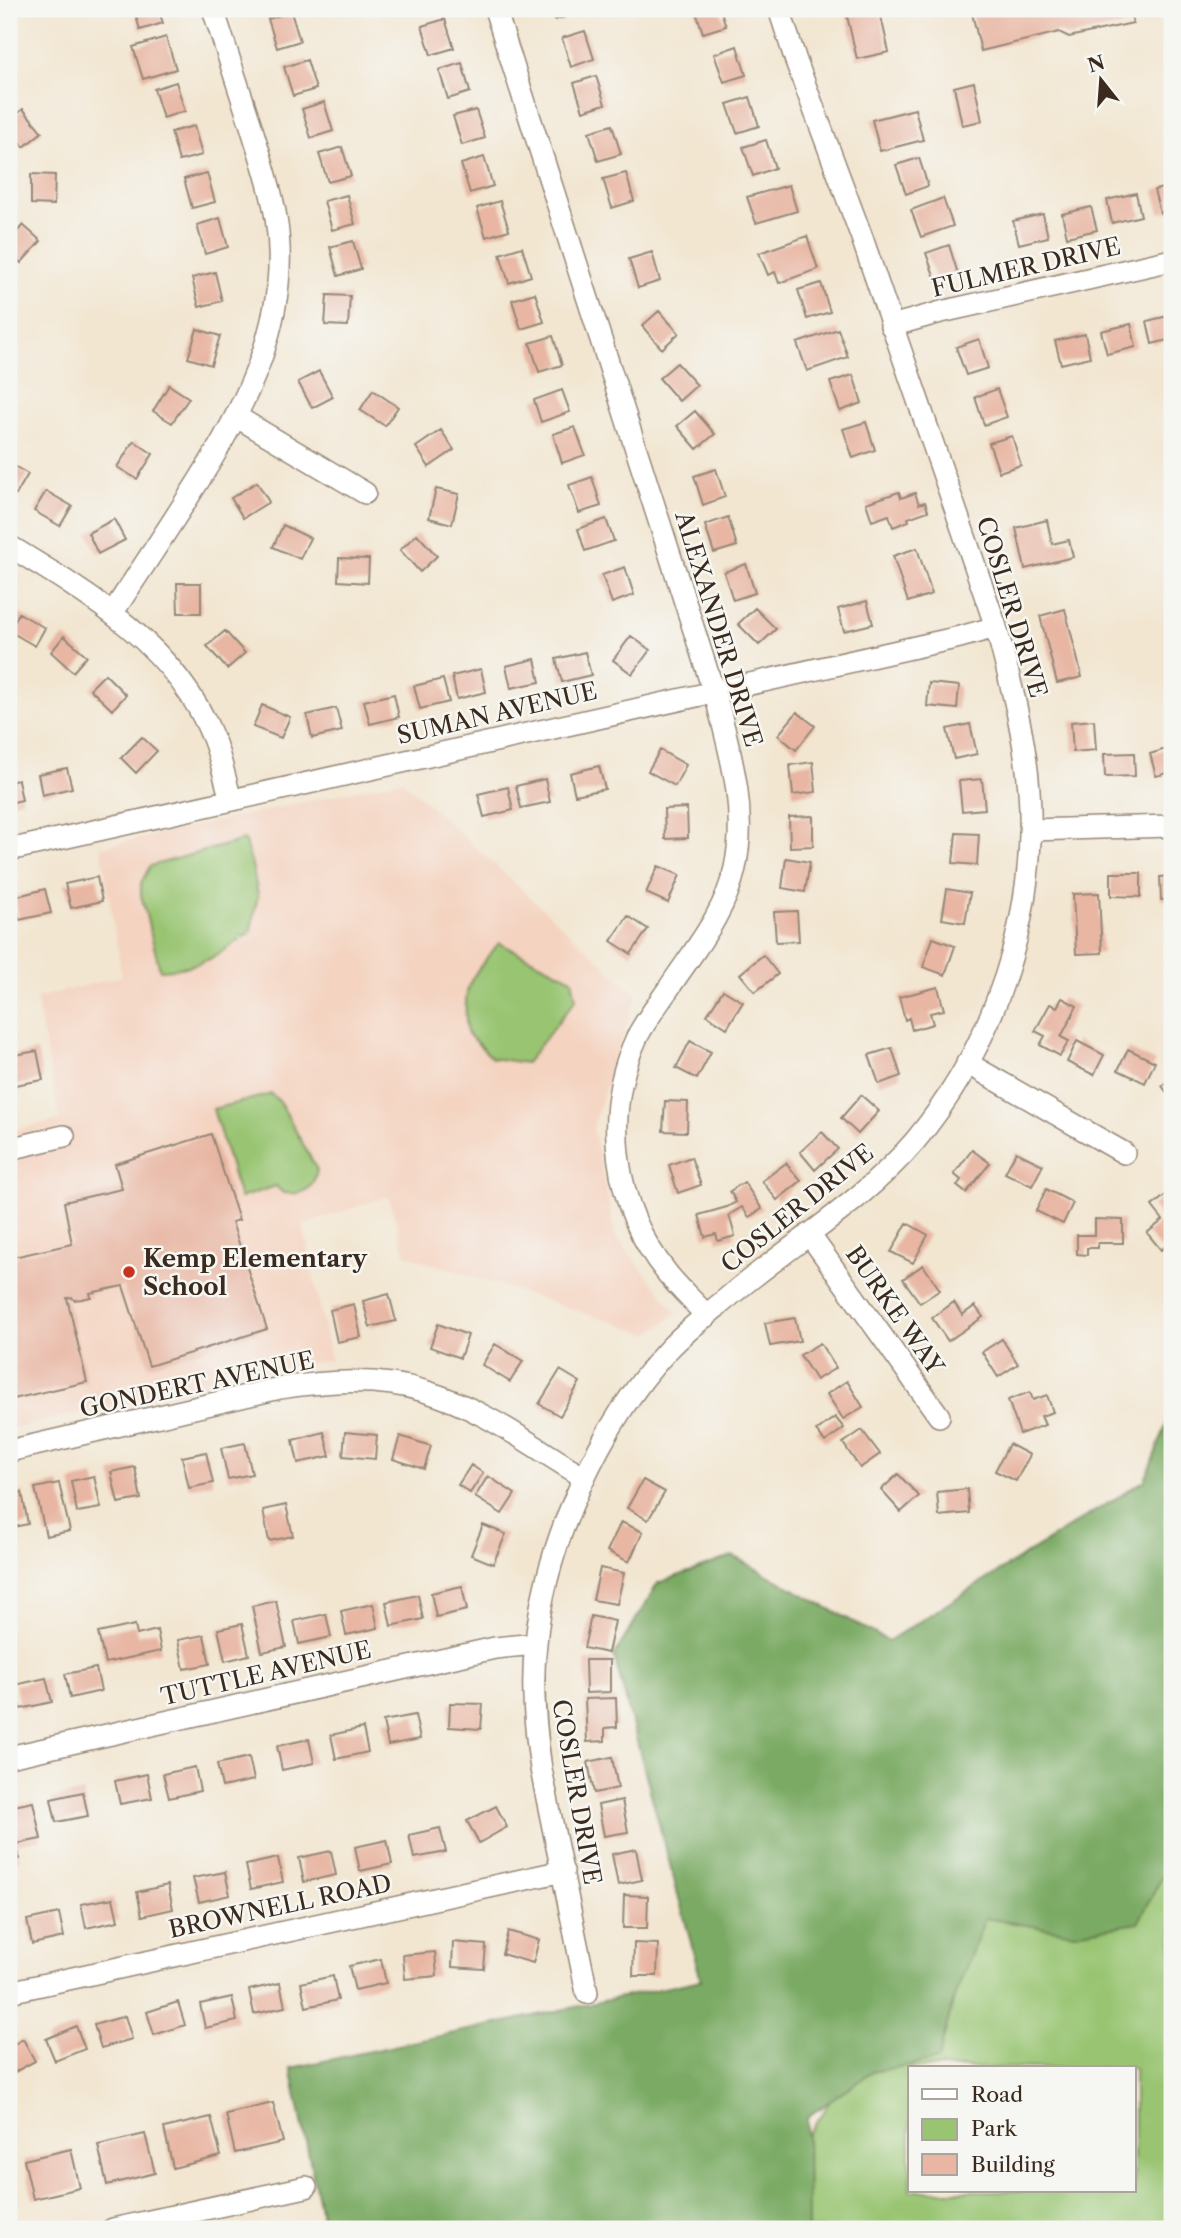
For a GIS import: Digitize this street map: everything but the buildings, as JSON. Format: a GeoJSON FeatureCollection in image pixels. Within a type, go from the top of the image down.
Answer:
{"type":"FeatureCollection","features":[{"type":"Feature","properties":{"kind":"street"},"geometry":{"type":"LineString","coordinates":[[113,612],[211,464],[237,417],[270,332],[276,299],[279,254],[277,220],[270,186],[213,9]]}},
{"type":"Feature","properties":{"kind":"street","name":"ALEXANDER DRIVE"},"geometry":{"type":"LineString","coordinates":[[495,9],[714,692],[731,755],[740,808],[735,869],[726,897],[713,924],[638,1036],[624,1072],[616,1130],[620,1170],[635,1220],[667,1273],[707,1316]]}},
{"type":"Feature","properties":{"kind":"street","name":"COSLER DRIVE"},"geometry":{"type":"LineString","coordinates":[[587,1993],[536,1733],[533,1693],[540,1612],[550,1573],[584,1477],[606,1435],[668,1349],[809,1234],[849,1205],[885,1173],[915,1141],[941,1106],[967,1063],[996,1003],[1021,919],[1028,876],[1029,789],[1024,748],[996,627],[779,9]]}},
{"type":"Feature","properties":{"kind":"street","name":"FULMER DRIVE"},"geometry":{"type":"LineString","coordinates":[[891,326],[941,312],[1172,260]]}},
{"type":"Feature","properties":{"kind":"street"},"geometry":{"type":"LineString","coordinates":[[237,417],[365,493]]}},
{"type":"Feature","properties":{"kind":"street"},"geometry":{"type":"LineString","coordinates":[[9,546],[113,612],[152,648],[176,676],[213,738],[231,800]]}},
{"type":"Feature","properties":{"kind":"street","name":"SUMAN AVENUE"},"geometry":{"type":"LineString","coordinates":[[9,850],[996,627]]}},
{"type":"Feature","properties":{"kind":"street"},"geometry":{"type":"LineString","coordinates":[[1030,830],[1172,825]]}},
{"type":"Feature","properties":{"kind":"street"},"geometry":{"type":"LineString","coordinates":[[967,1063],[1124,1153]]}},
{"type":"Feature","properties":{"kind":"street"},"geometry":{"type":"LineString","coordinates":[[9,1149],[64,1136]]}},
{"type":"Feature","properties":{"kind":"street","name":"BURKE WAY"},"geometry":{"type":"LineString","coordinates":[[809,1234],[939,1416]]}},
{"type":"Feature","properties":{"kind":"street","name":"GONDERT AVENUE"},"geometry":{"type":"LineString","coordinates":[[9,1451],[280,1388],[315,1383],[357,1382],[422,1390],[455,1402],[485,1416],[584,1477]]}},
{"type":"Feature","properties":{"kind":"street","name":"TUTTLE AVENUE"},"geometry":{"type":"LineString","coordinates":[[9,1757],[495,1648],[536,1644]]}},
{"type":"Feature","properties":{"kind":"street","name":"BROWNELL ROAD"},"geometry":{"type":"LineString","coordinates":[[9,1992],[563,1871]]}},
{"type":"Feature","properties":{"kind":"street"},"geometry":{"type":"LineString","coordinates":[[113,2229],[159,2225],[306,2187]]}},
{"type":"Feature","properties":{"kind":"shaded area"},"geometry":{"type":"Polygon","coordinates":[[[402,780],[637,995],[593,1126],[616,1237],[677,1313],[649,1334],[406,1255],[388,1196],[303,1225],[331,1360],[294,1365],[9,1429],[9,1131],[60,1120],[36,998],[122,976],[101,847],[402,780]]]}},
{"type":"Feature","properties":{"kind":"green space"},"geometry":{"type":"Polygon","coordinates":[[[244,840],[258,895],[251,931],[210,959],[175,969],[160,970],[141,895],[141,883],[150,866],[244,840]]]}},
{"type":"Feature","properties":{"kind":"green space"},"geometry":{"type":"Polygon","coordinates":[[[499,943],[572,979],[576,999],[526,1063],[492,1058],[467,1033],[466,1003],[470,984],[499,943]]]}},
{"type":"Feature","properties":{"kind":"green space"},"geometry":{"type":"Polygon","coordinates":[[[271,1094],[280,1102],[317,1170],[315,1177],[310,1187],[301,1192],[283,1193],[276,1186],[240,1198],[213,1109],[271,1094]]]}},
{"type":"Feature","properties":{"kind":"green space"},"geometry":{"type":"Polygon","coordinates":[[[1172,1410],[1172,1866],[1165,1871],[1138,1923],[1074,1933],[985,1918],[954,1998],[938,2060],[872,2072],[807,2117],[808,2229],[324,2229],[291,2068],[701,1980],[614,1656],[658,1583],[733,1556],[888,1641],[1145,1480],[1172,1410]]]}},
{"type":"Feature","properties":{"kind":"green space"},"geometry":{"type":"Polygon","coordinates":[[[1172,1584],[1172,2229],[781,2229],[781,2175],[1172,1584]]]}},
{"type":"Feature","properties":{"kind":"place","name":"Kemp Elementary School"},"geometry":{"type":"Point","coordinates":[129,1272]}}]}
